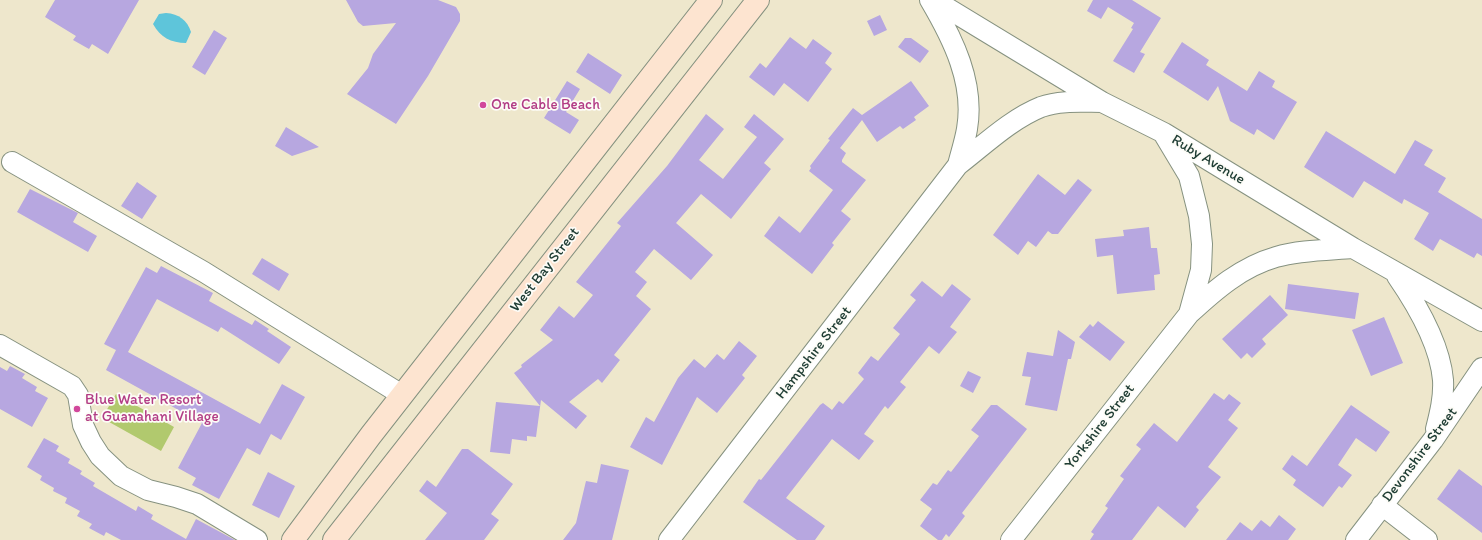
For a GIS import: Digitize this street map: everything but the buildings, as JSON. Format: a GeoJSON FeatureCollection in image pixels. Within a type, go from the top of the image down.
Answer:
{"type":"FeatureCollection","features":[{"type":"Feature","properties":{"kind":"main road"},"geometry":{"type":"LineString","coordinates":[[293,540],[402,395],[711,0]]}},
{"type":"Feature","properties":{"kind":"main road","name":"West Bay Street"},"geometry":{"type":"LineString","coordinates":[[334,540],[758,0]]}},
{"type":"Feature","properties":{"kind":"street","name":"Hampshire Street"},"geometry":{"type":"LineString","coordinates":[[930,0],[954,45],[964,76],[968,101],[967,128],[958,165]]}},
{"type":"Feature","properties":{"kind":"street","name":"Ruby Avenue"},"geometry":{"type":"LineString","coordinates":[[934,0],[1102,102],[1164,133],[1393,272],[1482,321]]}},
{"type":"Feature","properties":{"kind":"street","name":"Hampshire Street"},"geometry":{"type":"LineString","coordinates":[[669,540],[958,165],[1019,119],[1042,107],[1060,103],[1102,102]]}},
{"type":"Feature","properties":{"kind":"street","name":"Yorkshire Street"},"geometry":{"type":"LineString","coordinates":[[1164,133],[1189,176],[1199,216],[1202,244],[1201,270],[1189,314]]}},
{"type":"Feature","properties":{"kind":"street"},"geometry":{"type":"LineString","coordinates":[[12,162],[204,272],[402,395]]}},
{"type":"Feature","properties":{"kind":"street","name":"Yorkshire Street"},"geometry":{"type":"LineString","coordinates":[[1011,540],[1189,314],[1217,288],[1253,266],[1277,257],[1353,248]]}},
{"type":"Feature","properties":{"kind":"street"},"geometry":{"type":"LineString","coordinates":[[1393,272],[1416,304],[1431,338],[1443,379],[1442,401],[1433,440]]}},
{"type":"Feature","properties":{"kind":"street"},"geometry":{"type":"LineString","coordinates":[[0,345],[72,386],[78,395],[83,426],[91,442],[100,456],[121,476],[148,490],[197,504],[257,540]]}},
{"type":"Feature","properties":{"kind":"street","name":"Devonshire Street"},"geometry":{"type":"LineString","coordinates":[[1356,540],[1433,440],[1482,368]]}},
{"type":"Feature","properties":{"kind":"street"},"geometry":{"type":"LineString","coordinates":[[1382,505],[1427,540]]}},
{"type":"Feature","properties":{"kind":"green space"},"geometry":{"type":"Polygon","coordinates":[[[116,394],[174,427],[161,451],[102,418],[116,394]]]}},
{"type":"Feature","properties":{"kind":"water"},"geometry":{"type":"Polygon","coordinates":[[[166,13],[179,16],[187,24],[191,32],[186,43],[176,42],[166,38],[156,29],[153,24],[159,14],[166,13]]]}},
{"type":"Feature","properties":{"kind":"place","name":"One Cable Beach"},"geometry":{"type":"Point","coordinates":[483,105]}},
{"type":"Feature","properties":{"kind":"place","name":"Blue Water Resort at Guanahani Village"},"geometry":{"type":"Point","coordinates":[77,409]}}]}
